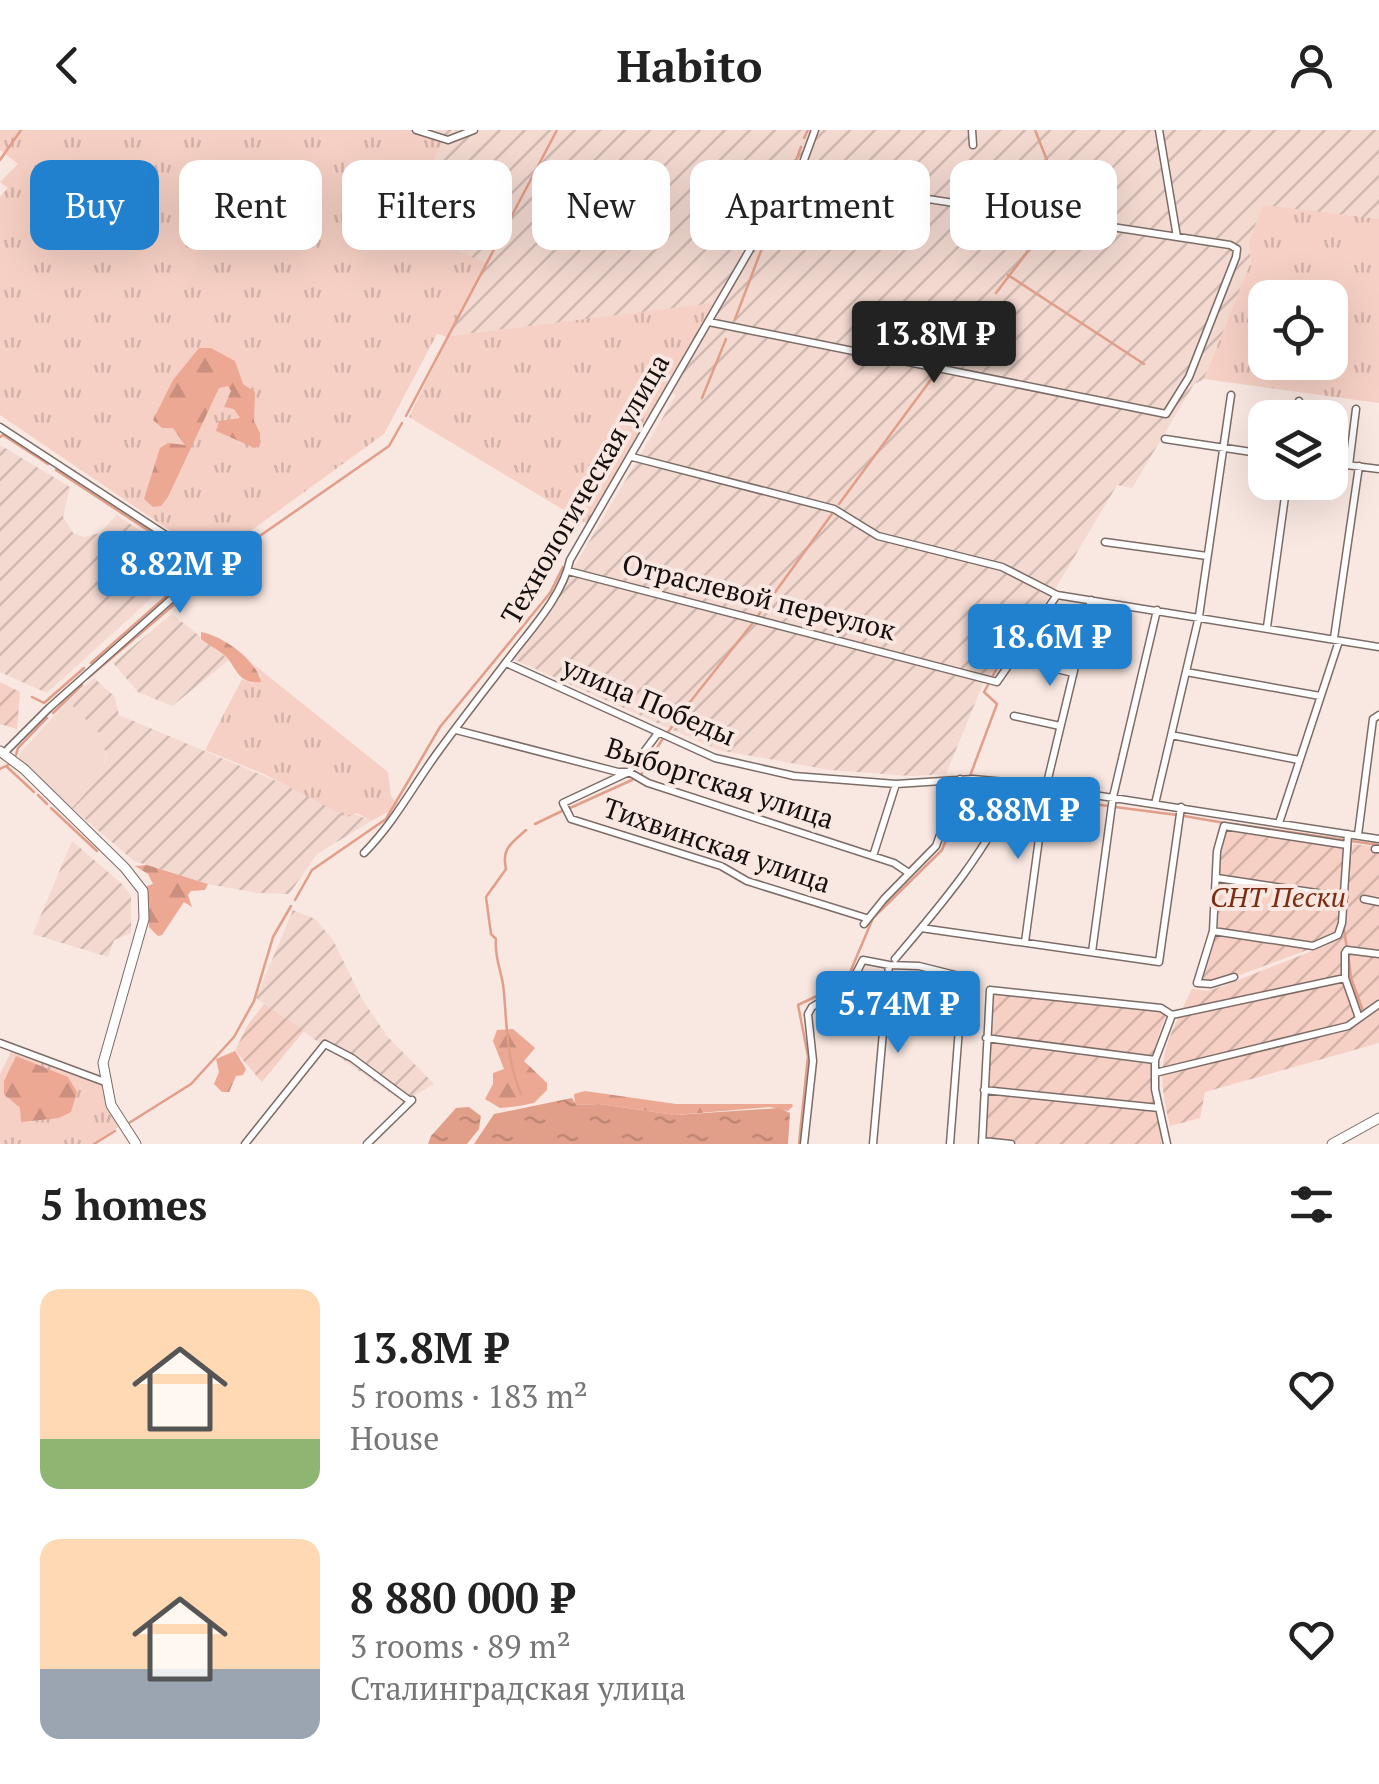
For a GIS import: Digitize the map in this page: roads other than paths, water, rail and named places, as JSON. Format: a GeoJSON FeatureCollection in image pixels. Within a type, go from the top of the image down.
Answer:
{"type":"FeatureCollection","features":[{"type":"Feature","properties":{"kind":"main road"},"geometry":{"type":"LineString","coordinates":[[2,752],[115,858],[143,892],[144,919],[124,997],[104,1052],[104,1082],[118,1118],[136,1144]]}},
{"type":"Feature","properties":{"kind":"main road"},"geometry":{"type":"LineString","coordinates":[[1332,1144],[1379,1118]]}},
{"type":"Feature","properties":{"kind":"street"},"geometry":{"type":"LineString","coordinates":[[416,130],[448,140],[474,130]]}},
{"type":"Feature","properties":{"kind":"street","name":"Технологическая улица"},"geometry":{"type":"LineString","coordinates":[[805,160],[816,130]]}},
{"type":"Feature","properties":{"kind":"street"},"geometry":{"type":"LineString","coordinates":[[972,130],[973,145]]}},
{"type":"Feature","properties":{"kind":"street"},"geometry":{"type":"LineString","coordinates":[[1159,130],[1177,236]]}},
{"type":"Feature","properties":{"kind":"street"},"geometry":{"type":"LineString","coordinates":[[709,322],[1166,414],[1188,377],[1237,249],[1230,244],[930,200]]}},
{"type":"Feature","properties":{"kind":"street","name":"Технологическая улица"},"geometry":{"type":"LineString","coordinates":[[364,853],[386,830],[546,609],[568,571],[570,560],[750,250]]}},
{"type":"Feature","properties":{"kind":"street"},"geometry":{"type":"LineString","coordinates":[[1156,804],[1199,616],[1231,395]]}},
{"type":"Feature","properties":{"kind":"street"},"geometry":{"type":"LineString","coordinates":[[1356,408],[1349,465],[1379,469]]}},
{"type":"Feature","properties":{"kind":"street"},"geometry":{"type":"LineString","coordinates":[[0,427],[206,564],[204,570],[2,752]]}},
{"type":"Feature","properties":{"kind":"street"},"geometry":{"type":"LineString","coordinates":[[1166,439],[1248,452]]}},
{"type":"Feature","properties":{"kind":"street"},"geometry":{"type":"LineString","coordinates":[[632,457],[834,509],[878,536],[1002,567],[1057,595],[1379,647]]}},
{"type":"Feature","properties":{"kind":"street"},"geometry":{"type":"LineString","coordinates":[[1279,823],[1336,640],[1359,466]]}},
{"type":"Feature","properties":{"kind":"street"},"geometry":{"type":"LineString","coordinates":[[1267,628],[1285,500]]}},
{"type":"Feature","properties":{"kind":"street"},"geometry":{"type":"LineString","coordinates":[[1104,542],[1208,556]]}},
{"type":"Feature","properties":{"kind":"street","name":"Отраслевой переулок"},"geometry":{"type":"LineString","coordinates":[[568,571],[997,682],[1057,595]]}},
{"type":"Feature","properties":{"kind":"street"},"geometry":{"type":"LineString","coordinates":[[1025,942],[1046,788],[1091,600]]}},
{"type":"Feature","properties":{"kind":"street"},"geometry":{"type":"LineString","coordinates":[[1092,952],[1113,798],[1157,610]]}},
{"type":"Feature","properties":{"kind":"street","name":"улица Победы"},"geometry":{"type":"LineString","coordinates":[[506,663],[715,758],[794,776],[896,784],[960,780],[1016,783],[1379,838]]}},
{"type":"Feature","properties":{"kind":"street"},"geometry":{"type":"LineString","coordinates":[[1032,664],[1073,673]]}},
{"type":"Feature","properties":{"kind":"street"},"geometry":{"type":"LineString","coordinates":[[1186,672],[1320,696]]}},
{"type":"Feature","properties":{"kind":"street"},"geometry":{"type":"LineString","coordinates":[[1358,835],[1373,719],[1379,715]]}},
{"type":"Feature","properties":{"kind":"street"},"geometry":{"type":"LineString","coordinates":[[1014,716],[1060,726]]}},
{"type":"Feature","properties":{"kind":"street","name":"Выборгская улица"},"geometry":{"type":"LineString","coordinates":[[456,730],[629,772],[648,783],[894,863],[910,872]]}},
{"type":"Feature","properties":{"kind":"street"},"geometry":{"type":"LineString","coordinates":[[629,772],[658,733]]}},
{"type":"Feature","properties":{"kind":"street"},"geometry":{"type":"LineString","coordinates":[[1171,736],[1299,760]]}},
{"type":"Feature","properties":{"kind":"street","name":"Тихвинская улица"},"geometry":{"type":"LineString","coordinates":[[629,772],[563,804],[571,819],[720,866],[747,881],[865,921],[910,872]]}},
{"type":"Feature","properties":{"kind":"street"},"geometry":{"type":"LineString","coordinates":[[910,872],[936,846],[960,780]]}},
{"type":"Feature","properties":{"kind":"street"},"geometry":{"type":"LineString","coordinates":[[873,1144],[892,962],[922,928],[1001,820],[1016,783]]}},
{"type":"Feature","properties":{"kind":"street"},"geometry":{"type":"LineString","coordinates":[[873,856],[896,784]]}},
{"type":"Feature","properties":{"kind":"street"},"geometry":{"type":"LineString","coordinates":[[922,928],[1160,962],[1180,807]]}},
{"type":"Feature","properties":{"kind":"street"},"geometry":{"type":"LineString","coordinates":[[1234,976],[1211,984],[1197,982],[1214,931],[1216,852],[1224,826],[1347,845]]}},
{"type":"Feature","properties":{"kind":"street"},"geometry":{"type":"LineString","coordinates":[[1214,931],[1313,946],[1338,935],[1348,834]]}},
{"type":"Feature","properties":{"kind":"street"},"geometry":{"type":"LineString","coordinates":[[1216,878],[1344,896]]}},
{"type":"Feature","properties":{"kind":"street"},"geometry":{"type":"LineString","coordinates":[[1364,899],[1379,902]]}},
{"type":"Feature","properties":{"kind":"street"},"geometry":{"type":"LineString","coordinates":[[1358,1018],[1345,978],[1347,950],[1379,954]]}},
{"type":"Feature","properties":{"kind":"street"},"geometry":{"type":"LineString","coordinates":[[804,1144],[806,1096],[813,1062],[808,1014],[812,1007],[852,983],[863,960],[919,966],[963,977],[950,1144]]}},
{"type":"Feature","properties":{"kind":"street"},"geometry":{"type":"LineString","coordinates":[[1011,1144],[982,1143],[990,990],[1161,1008],[1172,1016],[1345,978]]}},
{"type":"Feature","properties":{"kind":"street"},"geometry":{"type":"LineString","coordinates":[[1155,1073],[1348,1026],[1379,1004]]}},
{"type":"Feature","properties":{"kind":"street"},"geometry":{"type":"LineString","coordinates":[[1167,1144],[1158,1108],[1155,1060],[1172,1016]]}},
{"type":"Feature","properties":{"kind":"street"},"geometry":{"type":"LineString","coordinates":[[986,1038],[1155,1060]]}},
{"type":"Feature","properties":{"kind":"street"},"geometry":{"type":"LineString","coordinates":[[0,1043],[104,1082]]}},
{"type":"Feature","properties":{"kind":"street"},"geometry":{"type":"LineString","coordinates":[[245,1144],[325,1044],[352,1058],[411,1101],[367,1144]]}},
{"type":"Feature","properties":{"kind":"street"},"geometry":{"type":"LineString","coordinates":[[984,1090],[1158,1108]]}},
{"type":"Feature","properties":{"kind":"water"},"geometry":{"type":"Polygon","coordinates":[[[572,1098],[576,1105],[599,1104],[675,1115],[779,1108],[790,1113],[788,1144],[474,1144],[494,1114],[572,1098]]]}},
{"type":"Feature","properties":{"kind":"water"},"geometry":{"type":"Polygon","coordinates":[[[469,1107],[481,1116],[479,1129],[467,1144],[428,1144],[456,1108],[469,1107]]]}},
{"type":"Feature","properties":{"kind":"waterway"},"geometry":{"type":"LineString","coordinates":[[0,160],[21,130]]}},
{"type":"Feature","properties":{"kind":"waterway"},"geometry":{"type":"LineString","coordinates":[[406,416],[557,130]]}},
{"type":"Feature","properties":{"kind":"waterway"},"geometry":{"type":"LineString","coordinates":[[804,138],[808,130]]}},
{"type":"Feature","properties":{"kind":"waterway"},"geometry":{"type":"LineString","coordinates":[[1035,130],[1047,160]]}},
{"type":"Feature","properties":{"kind":"waterway"},"geometry":{"type":"LineString","coordinates":[[796,160],[801,147]]}},
{"type":"Feature","properties":{"kind":"waterway"},"geometry":{"type":"LineString","coordinates":[[735,319],[761,250]]}},
{"type":"Feature","properties":{"kind":"waterway"},"geometry":{"type":"LineString","coordinates":[[996,293],[1029,250]]}},
{"type":"Feature","properties":{"kind":"waterway"},"geometry":{"type":"LineString","coordinates":[[1008,275],[1144,364]]}},
{"type":"Feature","properties":{"kind":"waterway"},"geometry":{"type":"LineString","coordinates":[[702,398],[726,339]]}},
{"type":"Feature","properties":{"kind":"waterway"},"geometry":{"type":"LineString","coordinates":[[942,364],[950,354]]}},
{"type":"Feature","properties":{"kind":"waterway"},"geometry":{"type":"LineString","coordinates":[[839,504],[935,374]]}},
{"type":"Feature","properties":{"kind":"waterway"},"geometry":{"type":"LineString","coordinates":[[88,678],[231,556],[389,446],[402,423]]}},
{"type":"Feature","properties":{"kind":"waterway"},"geometry":{"type":"LineString","coordinates":[[0,437],[3,435],[48,464]]}},
{"type":"Feature","properties":{"kind":"waterway"},"geometry":{"type":"LineString","coordinates":[[56,470],[201,565]]}},
{"type":"Feature","properties":{"kind":"waterway"},"geometry":{"type":"LineString","coordinates":[[757,617],[832,514]]}},
{"type":"Feature","properties":{"kind":"waterway"},"geometry":{"type":"LineString","coordinates":[[295,900],[312,870],[386,819],[440,727],[550,593],[563,567]]}},
{"type":"Feature","properties":{"kind":"waterway"},"geometry":{"type":"LineString","coordinates":[[91,663],[196,570]]}},
{"type":"Feature","properties":{"kind":"waterway"},"geometry":{"type":"LineString","coordinates":[[686,707],[752,624]]}},
{"type":"Feature","properties":{"kind":"waterway"},"geometry":{"type":"LineString","coordinates":[[992,677],[1017,631]]}},
{"type":"Feature","properties":{"kind":"waterway"},"geometry":{"type":"LineString","coordinates":[[32,697],[44,703],[84,668]]}},
{"type":"Feature","properties":{"kind":"waterway"},"geometry":{"type":"LineString","coordinates":[[53,713],[82,685]]}},
{"type":"Feature","properties":{"kind":"waterway"},"geometry":{"type":"LineString","coordinates":[[970,776],[997,704],[984,692],[988,685]]}},
{"type":"Feature","properties":{"kind":"waterway"},"geometry":{"type":"LineString","coordinates":[[668,732],[681,715]]}},
{"type":"Feature","properties":{"kind":"waterway"},"geometry":{"type":"LineString","coordinates":[[16,755],[47,718]]}},
{"type":"Feature","properties":{"kind":"waterway"},"geometry":{"type":"LineString","coordinates":[[641,775],[663,738]]}},
{"type":"Feature","properties":{"kind":"waterway"},"geometry":{"type":"LineString","coordinates":[[0,769],[8,765]]}},
{"type":"Feature","properties":{"kind":"waterway"},"geometry":{"type":"LineString","coordinates":[[6,766],[34,792]]}},
{"type":"Feature","properties":{"kind":"waterway"},"geometry":{"type":"LineString","coordinates":[[570,808],[632,780]]}},
{"type":"Feature","properties":{"kind":"waterway"},"geometry":{"type":"LineString","coordinates":[[799,1144],[808,1056],[798,1005],[846,982],[873,918],[942,850],[968,783]]}},
{"type":"Feature","properties":{"kind":"waterway"},"geometry":{"type":"LineString","coordinates":[[976,787],[1008,791]]}},
{"type":"Feature","properties":{"kind":"waterway"},"geometry":{"type":"LineString","coordinates":[[1014,793],[1041,796]]}},
{"type":"Feature","properties":{"kind":"waterway"},"geometry":{"type":"LineString","coordinates":[[38,795],[47,804]]}},
{"type":"Feature","properties":{"kind":"waterway"},"geometry":{"type":"LineString","coordinates":[[1046,797],[1108,806]]}},
{"type":"Feature","properties":{"kind":"waterway"},"geometry":{"type":"LineString","coordinates":[[1115,807],[1177,815]]}},
{"type":"Feature","properties":{"kind":"waterway"},"geometry":{"type":"LineString","coordinates":[[51,808],[97,851]]}},
{"type":"Feature","properties":{"kind":"waterway"},"geometry":{"type":"LineString","coordinates":[[535,824],[562,811]]}},
{"type":"Feature","properties":{"kind":"waterway"},"geometry":{"type":"LineString","coordinates":[[992,838],[1005,814]]}},
{"type":"Feature","properties":{"kind":"waterway"},"geometry":{"type":"LineString","coordinates":[[1184,816],[1225,823]]}},
{"type":"Feature","properties":{"kind":"waterway"},"geometry":{"type":"LineString","coordinates":[[1233,824],[1344,840]]}},
{"type":"Feature","properties":{"kind":"waterway"},"geometry":{"type":"LineString","coordinates":[[521,1094],[510,1057],[496,939],[491,934],[486,897],[506,869],[509,846],[526,830]]}},
{"type":"Feature","properties":{"kind":"waterway"},"geometry":{"type":"LineString","coordinates":[[1349,871],[1351,841],[1379,845]]}},
{"type":"Feature","properties":{"kind":"waterway"},"geometry":{"type":"LineString","coordinates":[[129,1123],[191,1084],[234,1037],[254,1001],[273,937],[291,906]]}},
{"type":"Feature","properties":{"kind":"waterway"},"geometry":{"type":"LineString","coordinates":[[1344,929],[1347,949]]}},
{"type":"Feature","properties":{"kind":"waterway"},"geometry":{"type":"LineString","coordinates":[[1348,953],[1351,978],[1363,1011]]}},
{"type":"Feature","properties":{"kind":"waterway"},"geometry":{"type":"LineString","coordinates":[[94,1144],[115,1131]]}},
{"type":"Feature","properties":{"kind":"park label","name":"СНТ Пески"},"geometry":{"type":"Point","coordinates":[1278,897]}}]}
